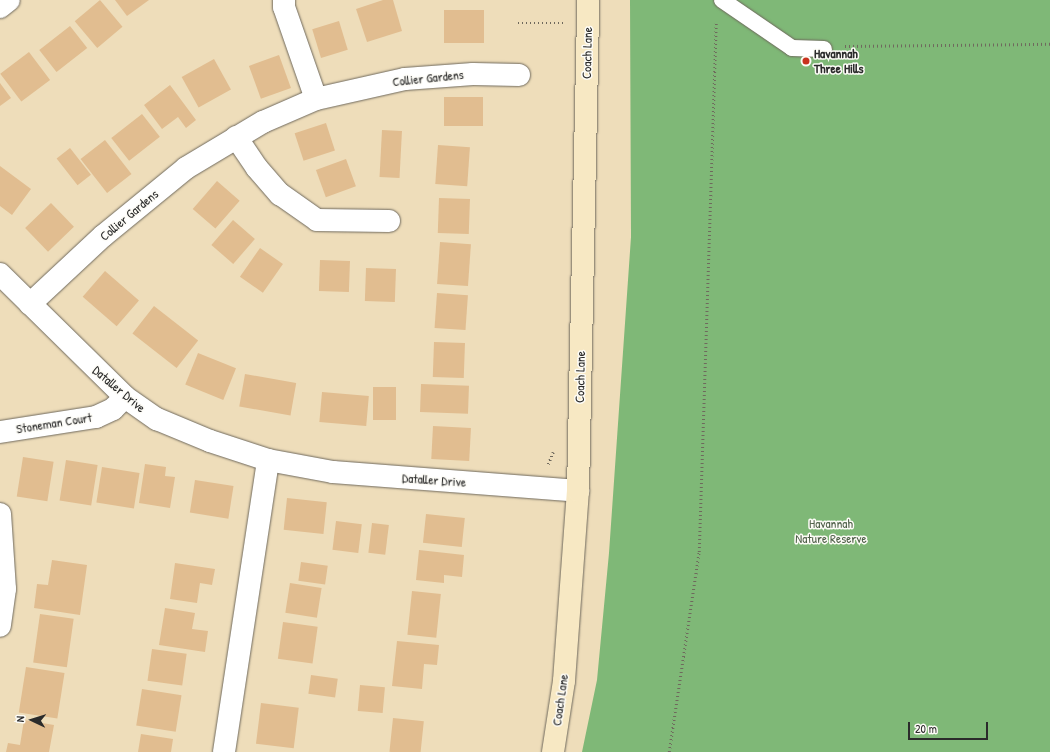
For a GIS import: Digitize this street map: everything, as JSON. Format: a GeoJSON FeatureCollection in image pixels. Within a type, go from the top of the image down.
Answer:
{"type":"FeatureCollection","features":[{"type":"Feature","properties":{"kind":"street"},"geometry":{"type":"LineString","coordinates":[[0,7],[9,0]]}},
{"type":"Feature","properties":{"kind":"street"},"geometry":{"type":"LineString","coordinates":[[284,0],[284,7],[316,99]]}},
{"type":"Feature","properties":{"kind":"street","name":"Coach Lane"},"geometry":{"type":"LineString","coordinates":[[552,752],[564,681],[578,491],[588,0]]}},
{"type":"Feature","properties":{"kind":"street","name":"Collier Gardens"},"geometry":{"type":"LineString","coordinates":[[30,304],[103,236],[186,168],[236,137],[316,99],[405,79],[473,74],[519,75]]}},
{"type":"Feature","properties":{"kind":"street"},"geometry":{"type":"LineString","coordinates":[[236,137],[257,168],[280,194],[317,220],[389,221]]}},
{"type":"Feature","properties":{"kind":"street","name":"Dataller Drive"},"geometry":{"type":"LineString","coordinates":[[0,274],[125,397],[157,420],[268,460],[333,472],[578,491]]}},
{"type":"Feature","properties":{"kind":"street","name":"Stoneman Court"},"geometry":{"type":"LineString","coordinates":[[0,432],[96,417],[113,410],[125,397]]}},
{"type":"Feature","properties":{"kind":"street"},"geometry":{"type":"LineString","coordinates":[[224,752],[268,460]]}},
{"type":"Feature","properties":{"kind":"street"},"geometry":{"type":"LineString","coordinates":[[0,514],[5,589],[0,626]]}},
{"type":"Feature","properties":{"kind":"lane"},"geometry":{"type":"LineString","coordinates":[[722,0],[792,48],[824,49]]}},
{"type":"Feature","properties":{"kind":"path"},"geometry":{"type":"LineString","coordinates":[[669,752],[699,552],[716,16]]}},
{"type":"Feature","properties":{"kind":"path"},"geometry":{"type":"LineString","coordinates":[[518,23],[588,24]]}},
{"type":"Feature","properties":{"kind":"path"},"geometry":{"type":"LineString","coordinates":[[824,49],[856,44],[1050,44]]}},
{"type":"Feature","properties":{"kind":"green space","name":"Havannah Nature Reserve"},"geometry":{"type":"Polygon","coordinates":[[[630,0],[1050,0],[1050,752],[582,752],[597,680],[609,553],[631,237],[630,0]]]}},
{"type":"Feature","properties":{"kind":"building"},"geometry":{"type":"Polygon","coordinates":[[[100,0],[122,27],[97,48],[75,21],[100,0]]]}},
{"type":"Feature","properties":{"kind":"building"},"geometry":{"type":"Polygon","coordinates":[[[115,0],[149,0],[127,16],[115,0]]]}},
{"type":"Feature","properties":{"kind":"building"},"geometry":{"type":"Polygon","coordinates":[[[383,0],[393,0],[402,31],[367,42],[356,9],[383,0]]]}},
{"type":"Feature","properties":{"kind":"building"},"geometry":{"type":"Polygon","coordinates":[[[444,10],[484,10],[484,43],[444,43],[444,10]]]}},
{"type":"Feature","properties":{"kind":"building"},"geometry":{"type":"Polygon","coordinates":[[[339,21],[348,50],[321,58],[312,29],[339,21]]]}},
{"type":"Feature","properties":{"kind":"building"},"geometry":{"type":"Polygon","coordinates":[[[70,26],[87,48],[57,72],[39,50],[70,26]]]}},
{"type":"Feature","properties":{"kind":"building"},"geometry":{"type":"Polygon","coordinates":[[[29,52],[50,80],[21,102],[0,74],[29,52]]]}},
{"type":"Feature","properties":{"kind":"building"},"geometry":{"type":"Polygon","coordinates":[[[279,55],[291,88],[261,99],[249,66],[279,55]]]}},
{"type":"Feature","properties":{"kind":"building"},"geometry":{"type":"Polygon","coordinates":[[[214,59],[231,90],[199,108],[182,77],[214,59]]]}},
{"type":"Feature","properties":{"kind":"building"},"geometry":{"type":"Polygon","coordinates":[[[0,83],[11,98],[0,106],[0,83]]]}},
{"type":"Feature","properties":{"kind":"building"},"geometry":{"type":"Polygon","coordinates":[[[170,85],[196,120],[186,128],[178,117],[162,129],[144,105],[170,85]]]}},
{"type":"Feature","properties":{"kind":"building"},"geometry":{"type":"Polygon","coordinates":[[[444,97],[483,97],[483,126],[444,126],[444,97]]]}},
{"type":"Feature","properties":{"kind":"building"},"geometry":{"type":"Polygon","coordinates":[[[142,114],[160,137],[129,161],[111,138],[142,114]]]}},
{"type":"Feature","properties":{"kind":"building"},"geometry":{"type":"Polygon","coordinates":[[[326,123],[335,151],[304,161],[295,133],[326,123]]]}},
{"type":"Feature","properties":{"kind":"building"},"geometry":{"type":"Polygon","coordinates":[[[382,130],[402,131],[400,178],[380,177],[382,130]]]}},
{"type":"Feature","properties":{"kind":"building"},"geometry":{"type":"Polygon","coordinates":[[[105,140],[131,174],[107,193],[81,159],[105,140]]]}},
{"type":"Feature","properties":{"kind":"building"},"geometry":{"type":"Polygon","coordinates":[[[438,145],[470,147],[467,186],[435,184],[438,145]]]}},
{"type":"Feature","properties":{"kind":"building"},"geometry":{"type":"Polygon","coordinates":[[[70,148],[91,175],[78,185],[57,158],[70,148]]]}},
{"type":"Feature","properties":{"kind":"building"},"geometry":{"type":"Polygon","coordinates":[[[346,159],[356,186],[326,197],[316,170],[346,159]]]}},
{"type":"Feature","properties":{"kind":"building"},"geometry":{"type":"Polygon","coordinates":[[[0,166],[31,189],[12,215],[0,206],[0,166]]]}},
{"type":"Feature","properties":{"kind":"building"},"geometry":{"type":"Polygon","coordinates":[[[217,181],[240,201],[215,229],[193,209],[217,181]]]}},
{"type":"Feature","properties":{"kind":"building"},"geometry":{"type":"Polygon","coordinates":[[[439,198],[470,199],[469,234],[438,233],[439,198]]]}},
{"type":"Feature","properties":{"kind":"building"},"geometry":{"type":"Polygon","coordinates":[[[51,203],[74,227],[48,252],[25,228],[51,203]]]}},
{"type":"Feature","properties":{"kind":"building"},"geometry":{"type":"Polygon","coordinates":[[[233,220],[255,239],[233,264],[211,245],[233,220]]]}},
{"type":"Feature","properties":{"kind":"building"},"geometry":{"type":"Polygon","coordinates":[[[440,242],[471,244],[468,286],[437,284],[440,242]]]}},
{"type":"Feature","properties":{"kind":"building"},"geometry":{"type":"Polygon","coordinates":[[[260,248],[283,264],[263,293],[240,277],[260,248]]]}},
{"type":"Feature","properties":{"kind":"building"},"geometry":{"type":"Polygon","coordinates":[[[320,260],[350,261],[349,292],[319,291],[320,260]]]}},
{"type":"Feature","properties":{"kind":"building"},"geometry":{"type":"Polygon","coordinates":[[[366,268],[396,269],[395,302],[365,301],[366,268]]]}},
{"type":"Feature","properties":{"kind":"building"},"geometry":{"type":"Polygon","coordinates":[[[105,271],[139,301],[117,326],[83,297],[105,271]]]}},
{"type":"Feature","properties":{"kind":"building"},"geometry":{"type":"Polygon","coordinates":[[[437,293],[468,295],[465,330],[435,328],[437,293]]]}},
{"type":"Feature","properties":{"kind":"building"},"geometry":{"type":"Polygon","coordinates":[[[154,306],[198,340],[177,368],[132,334],[154,306]]]}},
{"type":"Feature","properties":{"kind":"building"},"geometry":{"type":"Polygon","coordinates":[[[434,342],[465,343],[464,378],[433,377],[434,342]]]}},
{"type":"Feature","properties":{"kind":"building"},"geometry":{"type":"Polygon","coordinates":[[[198,353],[236,368],[223,400],[185,385],[198,353]]]}},
{"type":"Feature","properties":{"kind":"building"},"geometry":{"type":"Polygon","coordinates":[[[245,374],[296,383],[290,416],[239,406],[245,374]]]}},
{"type":"Feature","properties":{"kind":"building"},"geometry":{"type":"Polygon","coordinates":[[[421,384],[469,386],[468,414],[420,412],[421,384]]]}},
{"type":"Feature","properties":{"kind":"building"},"geometry":{"type":"Polygon","coordinates":[[[373,387],[396,387],[396,420],[373,420],[373,387]]]}},
{"type":"Feature","properties":{"kind":"building"},"geometry":{"type":"Polygon","coordinates":[[[322,392],[369,396],[366,426],[319,422],[322,392]]]}},
{"type":"Feature","properties":{"kind":"building"},"geometry":{"type":"Polygon","coordinates":[[[433,426],[471,428],[469,461],[431,459],[433,426]]]}},
{"type":"Feature","properties":{"kind":"building"},"geometry":{"type":"Polygon","coordinates":[[[23,457],[54,462],[47,501],[17,497],[23,457]]]}},
{"type":"Feature","properties":{"kind":"building"},"geometry":{"type":"Polygon","coordinates":[[[66,460],[98,465],[91,506],[60,500],[66,460]]]}},
{"type":"Feature","properties":{"kind":"building"},"geometry":{"type":"Polygon","coordinates":[[[145,464],[166,467],[165,476],[175,477],[170,508],[139,503],[145,464]]]}},
{"type":"Feature","properties":{"kind":"building"},"geometry":{"type":"Polygon","coordinates":[[[102,467],[140,473],[134,509],[96,503],[102,467]]]}},
{"type":"Feature","properties":{"kind":"building"},"geometry":{"type":"Polygon","coordinates":[[[195,480],[234,486],[228,519],[190,513],[195,480]]]}},
{"type":"Feature","properties":{"kind":"building"},"geometry":{"type":"Polygon","coordinates":[[[287,498],[327,502],[323,534],[284,530],[287,498]]]}},
{"type":"Feature","properties":{"kind":"building"},"geometry":{"type":"Polygon","coordinates":[[[426,514],[465,518],[462,547],[423,543],[426,514]]]}},
{"type":"Feature","properties":{"kind":"building"},"geometry":{"type":"Polygon","coordinates":[[[336,521],[362,524],[358,553],[332,550],[336,521]]]}},
{"type":"Feature","properties":{"kind":"building"},"geometry":{"type":"Polygon","coordinates":[[[372,523],[389,525],[385,555],[368,553],[372,523]]]}},
{"type":"Feature","properties":{"kind":"building"},"geometry":{"type":"Polygon","coordinates":[[[419,550],[464,555],[462,577],[444,575],[444,583],[416,580],[419,550]]]}},
{"type":"Feature","properties":{"kind":"building"},"geometry":{"type":"Polygon","coordinates":[[[52,560],[87,565],[80,615],[34,608],[37,584],[48,585],[52,560]]]}},
{"type":"Feature","properties":{"kind":"building"},"geometry":{"type":"Polygon","coordinates":[[[301,562],[328,566],[325,585],[298,581],[301,562]]]}},
{"type":"Feature","properties":{"kind":"building"},"geometry":{"type":"Polygon","coordinates":[[[175,563],[215,569],[212,585],[200,583],[197,603],[170,599],[175,563]]]}},
{"type":"Feature","properties":{"kind":"building"},"geometry":{"type":"Polygon","coordinates":[[[290,583],[322,588],[317,618],[285,613],[290,583]]]}},
{"type":"Feature","properties":{"kind":"building"},"geometry":{"type":"Polygon","coordinates":[[[412,591],[441,594],[436,638],[407,635],[412,591]]]}},
{"type":"Feature","properties":{"kind":"building"},"geometry":{"type":"Polygon","coordinates":[[[165,608],[195,613],[192,629],[208,631],[205,652],[159,645],[165,608]]]}},
{"type":"Feature","properties":{"kind":"building"},"geometry":{"type":"Polygon","coordinates":[[[40,614],[74,619],[67,667],[33,663],[40,614]]]}},
{"type":"Feature","properties":{"kind":"building"},"geometry":{"type":"Polygon","coordinates":[[[283,622],[318,627],[313,664],[278,659],[283,622]]]}},
{"type":"Feature","properties":{"kind":"building"},"geometry":{"type":"Polygon","coordinates":[[[397,641],[439,645],[437,665],[424,664],[422,689],[392,686],[397,641]]]}},
{"type":"Feature","properties":{"kind":"building"},"geometry":{"type":"Polygon","coordinates":[[[152,649],[187,654],[182,686],[148,681],[152,649]]]}},
{"type":"Feature","properties":{"kind":"building"},"geometry":{"type":"Polygon","coordinates":[[[26,667],[65,673],[57,719],[19,712],[26,667]]]}},
{"type":"Feature","properties":{"kind":"building"},"geometry":{"type":"Polygon","coordinates":[[[311,675],[338,679],[335,698],[308,694],[311,675]]]}},
{"type":"Feature","properties":{"kind":"building"},"geometry":{"type":"Polygon","coordinates":[[[360,685],[385,687],[383,713],[358,711],[360,685]]]}},
{"type":"Feature","properties":{"kind":"building"},"geometry":{"type":"Polygon","coordinates":[[[142,689],[182,695],[176,732],[136,726],[142,689]]]}},
{"type":"Feature","properties":{"kind":"building"},"geometry":{"type":"Polygon","coordinates":[[[261,703],[299,708],[294,748],[256,744],[261,703]]]}},
{"type":"Feature","properties":{"kind":"building"},"geometry":{"type":"Polygon","coordinates":[[[393,718],[424,721],[421,752],[389,752],[393,718]]]}},
{"type":"Feature","properties":{"kind":"building"},"geometry":{"type":"Polygon","coordinates":[[[24,720],[54,725],[49,752],[6,752],[8,743],[20,745],[24,720]]]}},
{"type":"Feature","properties":{"kind":"building"},"geometry":{"type":"Polygon","coordinates":[[[141,734],[173,739],[171,752],[138,752],[141,734]]]}},
{"type":"Feature","properties":{"kind":"place","name":"Havannah Three Hills"},"geometry":{"type":"Point","coordinates":[806,61]}}]}
